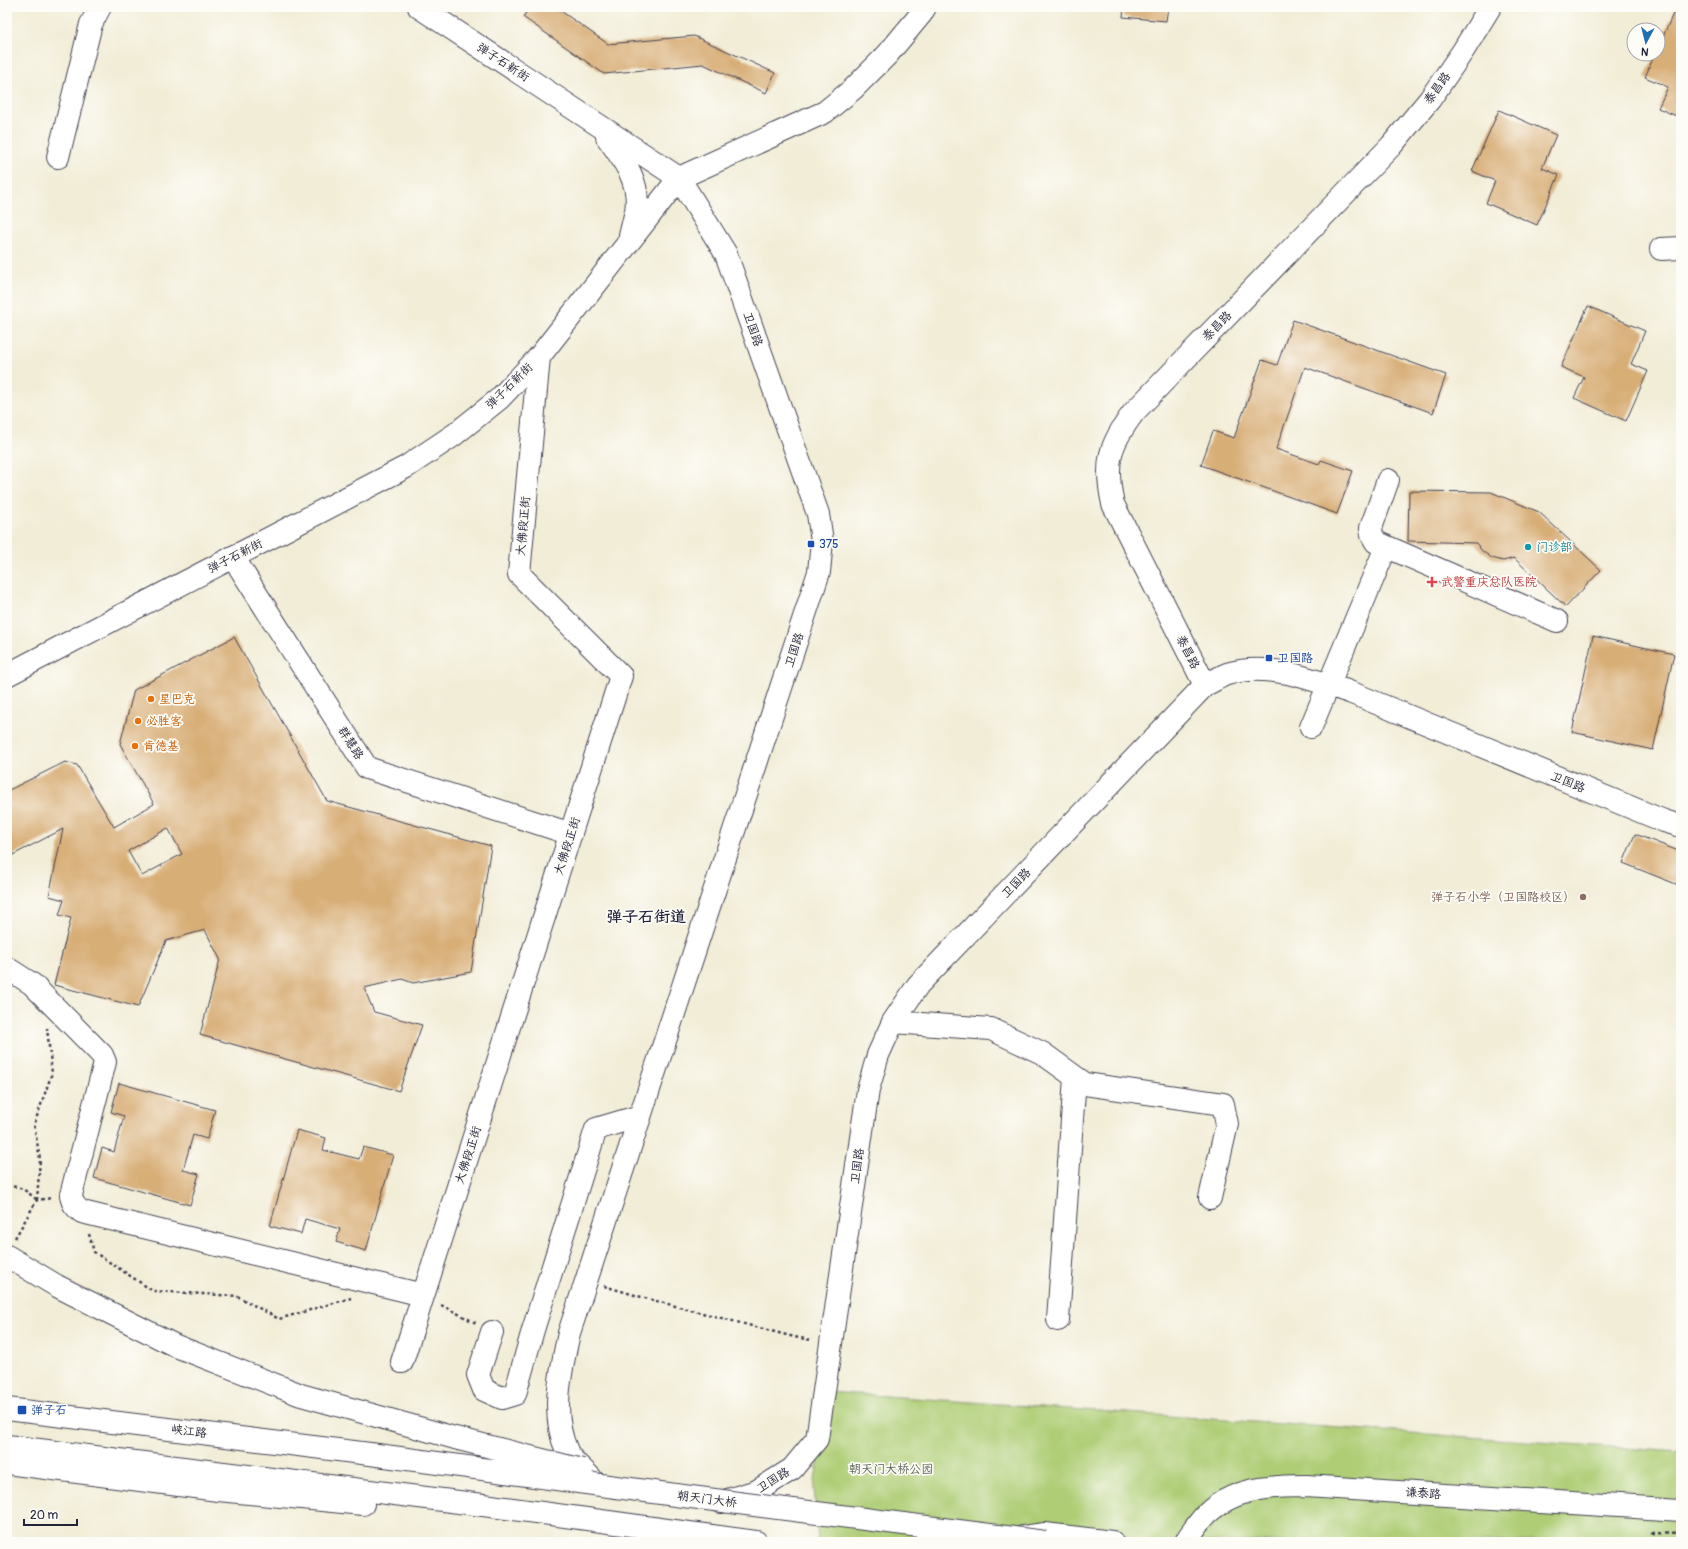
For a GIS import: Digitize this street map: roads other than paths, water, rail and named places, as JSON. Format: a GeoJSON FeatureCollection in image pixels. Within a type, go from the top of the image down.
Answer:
{"type":"FeatureCollection","features":[{"type":"Feature","properties":{"kind":"main road"},"geometry":{"type":"LineString","coordinates":[[58,157],[91,24],[100,7]]}},
{"type":"Feature","properties":{"kind":"main road","name":"弹子石新街"},"geometry":{"type":"LineString","coordinates":[[7,674],[406,467],[454,435],[499,398],[539,357],[679,178],[419,7]]}},
{"type":"Feature","properties":{"kind":"main road"},"geometry":{"type":"LineString","coordinates":[[679,178],[825,112],[853,89],[887,55],[921,14],[925,7]]}},
{"type":"Feature","properties":{"kind":"main road","name":"泰昌路"},"geometry":{"type":"LineString","coordinates":[[1205,685],[1113,504],[1109,484],[1108,465],[1114,446],[1122,428],[1134,412],[1390,146],[1430,99],[1463,51],[1490,7]]}},
{"type":"Feature","properties":{"kind":"main road"},"geometry":{"type":"LineString","coordinates":[[599,126],[622,157],[631,173],[636,190],[636,210],[628,243]]}},
{"type":"Feature","properties":{"kind":"main road","name":"卫国路"},"geometry":{"type":"LineString","coordinates":[[679,178],[726,254],[818,514],[822,541],[819,572],[569,1333],[561,1369],[558,1412],[561,1434],[567,1452],[594,1481],[642,1497],[680,1502],[716,1504],[756,1491],[792,1469],[817,1438],[868,1090],[878,1055],[893,1022],[918,985],[1205,685],[1227,674],[1251,670],[1278,672],[1308,678],[1329,685],[1664,821],[1681,826]]}},
{"type":"Feature","properties":{"kind":"main road","name":"大佛段正街"},"geometry":{"type":"LineString","coordinates":[[402,1362],[621,676],[519,574],[539,357]]}},
{"type":"Feature","properties":{"kind":"main road"},"geometry":{"type":"LineString","coordinates":[[1388,480],[1371,528],[1372,535],[1376,542],[1557,621]]}},
{"type":"Feature","properties":{"kind":"main road"},"geometry":{"type":"LineString","coordinates":[[1311,727],[1386,547]]}},
{"type":"Feature","properties":{"kind":"main road","name":"群慧路"},"geometry":{"type":"LineString","coordinates":[[233,557],[367,768],[571,834]]}},
{"type":"Feature","properties":{"kind":"main road"},"geometry":{"type":"LineString","coordinates":[[7,968],[32,984],[102,1055],[105,1062],[76,1204],[423,1295]]}},
{"type":"Feature","properties":{"kind":"main road"},"geometry":{"type":"LineString","coordinates":[[893,1022],[991,1029],[1042,1053],[1085,1084],[1223,1104],[1227,1124],[1210,1198]]}},
{"type":"Feature","properties":{"kind":"main road"},"geometry":{"type":"LineString","coordinates":[[1058,1320],[1075,1078]]}},
{"type":"Feature","properties":{"kind":"main road"},"geometry":{"type":"LineString","coordinates":[[492,1332],[478,1375],[484,1390],[502,1398],[515,1394],[533,1330],[596,1129],[640,1116]]}},
{"type":"Feature","properties":{"kind":"main road"},"geometry":{"type":"LineString","coordinates":[[11,1247],[57,1286],[176,1346],[301,1395],[455,1438],[684,1496]]}},
{"type":"Feature","properties":{"kind":"main road","name":"峡江路"},"geometry":{"type":"LineString","coordinates":[[7,1408],[370,1454]]}},
{"type":"Feature","properties":{"kind":"main road"},"geometry":{"type":"LineString","coordinates":[[7,1446],[367,1497]]}},
{"type":"Feature","properties":{"kind":"main road","name":"朝天门大桥"},"geometry":{"type":"LineString","coordinates":[[370,1454],[684,1496],[1045,1538],[1112,1542]]}},
{"type":"Feature","properties":{"kind":"main road"},"geometry":{"type":"LineString","coordinates":[[7,1463],[218,1490],[367,1497],[491,1506],[756,1542]]}},
{"type":"Feature","properties":{"kind":"main road","name":"谦泰路"},"geometry":{"type":"LineString","coordinates":[[1186,1542],[1203,1518],[1223,1501],[1247,1492],[1275,1486],[1306,1486],[1681,1510]]}},
{"type":"Feature","properties":{"kind":"main road"},"geometry":{"type":"LineString","coordinates":[[995,1542],[1045,1538]]}},
{"type":"Feature","properties":{"kind":"place","name":"375"},"geometry":{"type":"Point","coordinates":[811,544]}},
{"type":"Feature","properties":{"kind":"place","name":"门诊部"},"geometry":{"type":"Point","coordinates":[1528,547]}},
{"type":"Feature","properties":{"kind":"place","name":"武警重庆总队医院"},"geometry":{"type":"Point","coordinates":[1432,582]}},
{"type":"Feature","properties":{"kind":"place","name":"卫国路"},"geometry":{"type":"Point","coordinates":[1269,658]}},
{"type":"Feature","properties":{"kind":"place","name":"星巴克"},"geometry":{"type":"Point","coordinates":[151,699]}},
{"type":"Feature","properties":{"kind":"place","name":"必胜客"},"geometry":{"type":"Point","coordinates":[138,721]}},
{"type":"Feature","properties":{"kind":"place","name":"肯德基"},"geometry":{"type":"Point","coordinates":[135,746]}},
{"type":"Feature","properties":{"kind":"place","name":"弹子石小学（卫国路校区）"},"geometry":{"type":"Point","coordinates":[1583,897]}},
{"type":"Feature","properties":{"kind":"place","name":"弹子石"},"geometry":{"type":"Point","coordinates":[22,1410]}},
{"type":"Feature","properties":{"kind":"district","name":"弹子石街道"},"geometry":{"type":"Point","coordinates":[646,916]}},
{"type":"Feature","properties":{"kind":"park label","name":"朝天门大桥公园"},"geometry":{"type":"Point","coordinates":[891,1469]}}]}
